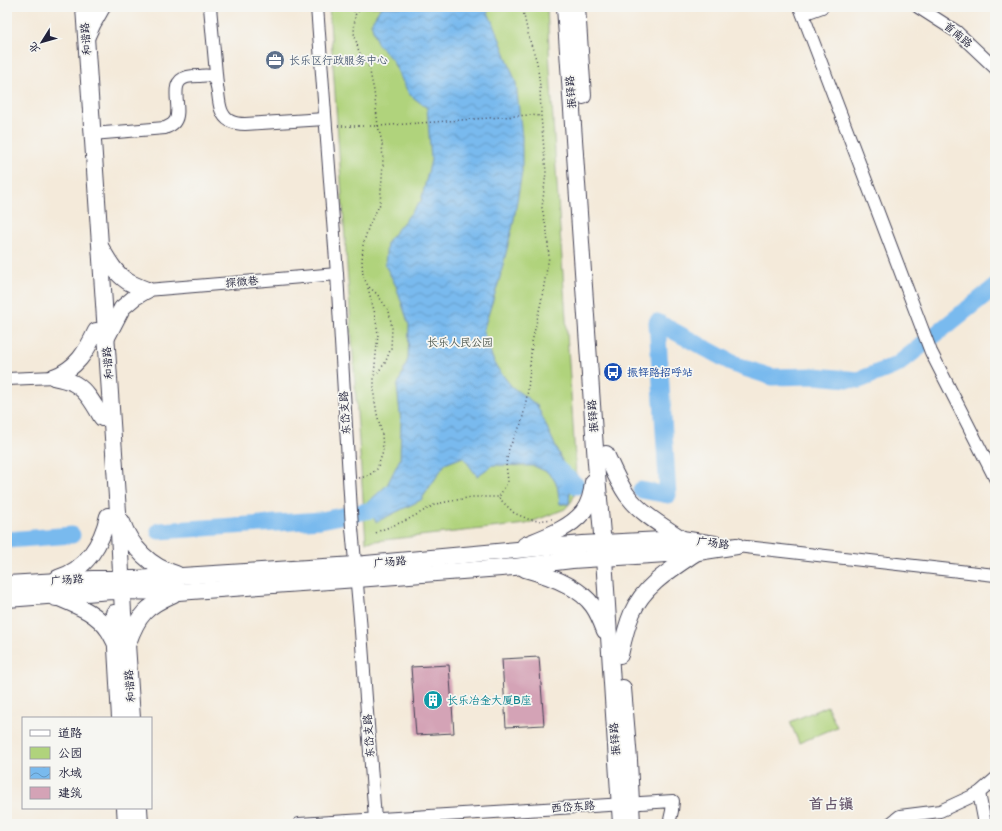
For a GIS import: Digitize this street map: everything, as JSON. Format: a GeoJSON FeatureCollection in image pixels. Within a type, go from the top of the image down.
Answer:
{"type":"FeatureCollection","features":[{"type":"Feature","properties":{"kind":"main road","name":"和谐路"},"geometry":{"type":"LineString","coordinates":[[74,7],[101,334],[121,644],[132,717]]}},
{"type":"Feature","properties":{"kind":"main road","name":"和谐路"},"geometry":{"type":"LineString","coordinates":[[84,7],[100,246],[102,418],[113,514]]}},
{"type":"Feature","properties":{"kind":"main road"},"geometry":{"type":"LineString","coordinates":[[86,39],[102,7]]}},
{"type":"Feature","properties":{"kind":"main road","name":"振铎路"},"geometry":{"type":"LineString","coordinates":[[565,7],[608,551],[620,655],[629,760],[626,804],[621,824]]}},
{"type":"Feature","properties":{"kind":"main road","name":"振铎路"},"geometry":{"type":"LineString","coordinates":[[577,7],[601,458]]}},
{"type":"Feature","properties":{"kind":"main road"},"geometry":{"type":"LineString","coordinates":[[100,246],[109,261],[122,277],[134,285],[147,290]]}},
{"type":"Feature","properties":{"kind":"main road"},"geometry":{"type":"LineString","coordinates":[[54,377],[67,371],[75,364],[122,308],[135,297],[147,290]]}},
{"type":"Feature","properties":{"kind":"main road"},"geometry":{"type":"LineString","coordinates":[[54,377],[76,384],[86,394],[102,418]]}},
{"type":"Feature","properties":{"kind":"main road"},"geometry":{"type":"LineString","coordinates":[[601,458],[627,495],[641,510],[682,539]]}},
{"type":"Feature","properties":{"kind":"main road"},"geometry":{"type":"LineString","coordinates":[[513,559],[565,527],[583,512],[591,495],[601,458]]}},
{"type":"Feature","properties":{"kind":"main road"},"geometry":{"type":"LineString","coordinates":[[178,592],[156,602],[147,609],[121,644],[92,614],[83,608],[59,598],[43,589],[80,567],[89,558],[96,548],[113,514],[133,545],[143,556],[170,573],[182,576]]}},
{"type":"Feature","properties":{"kind":"main road","name":"广场路"},"geometry":{"type":"LineString","coordinates":[[7,599],[43,589],[94,578],[117,585],[178,592],[356,572],[608,551],[682,539],[737,546]]}},
{"type":"Feature","properties":{"kind":"main road","name":"广场路"},"geometry":{"type":"LineString","coordinates":[[608,551],[698,552],[737,546]]}},
{"type":"Feature","properties":{"kind":"main road","name":"振铎路"},"geometry":{"type":"LineString","coordinates":[[608,551],[609,642],[626,804],[632,824]]}},
{"type":"Feature","properties":{"kind":"main road"},"geometry":{"type":"LineString","coordinates":[[620,655],[632,613],[642,596],[651,585],[674,567],[698,552]]}},
{"type":"Feature","properties":{"kind":"main road"},"geometry":{"type":"LineString","coordinates":[[513,559],[542,574],[564,583],[593,605],[609,642]]}},
{"type":"Feature","properties":{"kind":"main road","name":"广场路"},"geometry":{"type":"LineString","coordinates":[[117,585],[134,579],[182,576],[356,572]]}},
{"type":"Feature","properties":{"kind":"main road","name":"广场路"},"geometry":{"type":"LineString","coordinates":[[7,584],[43,589]]}},
{"type":"Feature","properties":{"kind":"main road","name":"和谐路"},"geometry":{"type":"LineString","coordinates":[[120,717],[121,644]]}},
{"type":"Feature","properties":{"kind":"main road"},"geometry":{"type":"LineString","coordinates":[[125,809],[126,824]]}},
{"type":"Feature","properties":{"kind":"main road"},"geometry":{"type":"LineString","coordinates":[[139,809],[140,824]]}},
{"type":"Feature","properties":{"kind":"street"},"geometry":{"type":"LineString","coordinates":[[210,7],[219,106],[224,116],[229,121],[245,124],[326,123]]}},
{"type":"Feature","properties":{"kind":"street","name":"东岱支路"},"geometry":{"type":"LineString","coordinates":[[317,7],[336,274],[355,481],[352,528],[375,819]]}},
{"type":"Feature","properties":{"kind":"street"},"geometry":{"type":"LineString","coordinates":[[822,7],[801,11],[931,352],[995,478]]}},
{"type":"Feature","properties":{"kind":"street","name":"首南路"},"geometry":{"type":"LineString","coordinates":[[918,7],[957,32],[995,68]]}},
{"type":"Feature","properties":{"kind":"street"},"geometry":{"type":"LineString","coordinates":[[92,134],[165,128],[172,125],[176,120],[176,96],[179,82],[186,77],[208,75],[212,77],[217,86]]}},
{"type":"Feature","properties":{"kind":"street","name":"探微巷"},"geometry":{"type":"LineString","coordinates":[[147,290],[336,274]]}},
{"type":"Feature","properties":{"kind":"street"},"geometry":{"type":"LineString","coordinates":[[7,379],[54,377]]}},
{"type":"Feature","properties":{"kind":"street"},"geometry":{"type":"LineString","coordinates":[[737,546],[995,574]]}},
{"type":"Feature","properties":{"kind":"street"},"geometry":{"type":"LineString","coordinates":[[890,824],[900,816],[940,811],[979,793],[995,779]]}},
{"type":"Feature","properties":{"kind":"street"},"geometry":{"type":"LineString","coordinates":[[979,793],[985,824]]}},
{"type":"Feature","properties":{"kind":"street","name":"西岱东路"},"geometry":{"type":"LineString","coordinates":[[299,824],[673,801],[669,824]]}},
{"type":"Feature","properties":{"kind":"path"},"geometry":{"type":"LineString","coordinates":[[354,7],[354,33],[359,52],[369,67],[374,91],[378,126],[382,142],[383,164],[380,204],[369,225],[363,244],[362,262],[363,276],[368,286],[378,334],[374,377],[374,396],[382,434],[383,452],[377,469],[368,476],[355,481]]}},
{"type":"Feature","properties":{"kind":"path"},"geometry":{"type":"LineString","coordinates":[[355,15],[362,7]]}},
{"type":"Feature","properties":{"kind":"path"},"geometry":{"type":"LineString","coordinates":[[499,498],[508,481],[506,464],[509,448],[521,424],[524,412],[528,390],[532,342],[549,257],[547,232],[542,208],[546,172],[540,86],[537,62],[529,38],[523,11],[520,7]]}},
{"type":"Feature","properties":{"kind":"path"},"geometry":{"type":"LineString","coordinates":[[523,11],[525,7]]}},
{"type":"Feature","properties":{"kind":"path"},"geometry":{"type":"LineString","coordinates":[[326,123],[378,126],[530,115],[541,116]]}},
{"type":"Feature","properties":{"kind":"path"},"geometry":{"type":"LineString","coordinates":[[368,286],[377,294],[389,310],[392,328],[391,348],[385,363],[374,377]]}},
{"type":"Feature","properties":{"kind":"path"},"geometry":{"type":"LineString","coordinates":[[376,534],[379,531],[407,520],[436,504],[472,497],[499,498],[514,513],[528,519],[538,521],[556,519]]}},
{"type":"Feature","properties":{"kind":"green space","name":"长乐人民公园"},"geometry":{"type":"Polygon","coordinates":[[[329,7],[547,7],[577,486],[572,501],[565,509],[526,524],[366,542],[329,7]]]}},
{"type":"Feature","properties":{"kind":"green space"},"geometry":{"type":"Polygon","coordinates":[[[827,706],[837,727],[799,743],[790,722],[827,706]]]}},
{"type":"Feature","properties":{"kind":"water"},"geometry":{"type":"Polygon","coordinates":[[[381,7],[487,7],[500,40],[516,83],[522,137],[522,172],[513,225],[499,281],[483,331],[495,365],[512,387],[537,405],[571,481],[569,504],[560,504],[557,485],[553,478],[547,472],[534,466],[493,465],[477,476],[463,457],[445,464],[421,500],[376,522],[366,504],[387,485],[400,459],[401,422],[397,387],[408,359],[409,325],[396,286],[385,265],[387,242],[421,201],[431,160],[427,108],[409,94],[392,60],[377,43],[371,23],[381,7]]]}},
{"type":"Feature","properties":{"kind":"building"},"geometry":{"type":"Polygon","coordinates":[[[539,657],[544,725],[506,727],[502,659],[539,657]]]}},
{"type":"Feature","properties":{"kind":"building","name":"长乐冶金大厦B座"},"geometry":{"type":"Polygon","coordinates":[[[449,665],[454,733],[416,735],[411,667],[449,665]]]}},
{"type":"Feature","properties":{"kind":"waterway"},"geometry":{"type":"LineString","coordinates":[[641,490],[668,495],[657,322],[738,366],[772,377],[815,376],[859,380],[897,365],[995,287]]}},
{"type":"Feature","properties":{"kind":"waterway"},"geometry":{"type":"LineString","coordinates":[[553,465],[577,486]]}},
{"type":"Feature","properties":{"kind":"waterway"},"geometry":{"type":"LineString","coordinates":[[159,531],[321,520],[372,510],[390,498]]}},
{"type":"Feature","properties":{"kind":"waterway"},"geometry":{"type":"LineString","coordinates":[[7,540],[72,535]]}},
{"type":"Feature","properties":{"kind":"place","name":"长乐区行政服务中心"},"geometry":{"type":"Point","coordinates":[275,60]}},
{"type":"Feature","properties":{"kind":"place","name":"振铎路招呼站"},"geometry":{"type":"Point","coordinates":[613,372]}},
{"type":"Feature","properties":{"kind":"place","name":"长乐冶金大厦B座"},"geometry":{"type":"Point","coordinates":[433,700]}},
{"type":"Feature","properties":{"kind":"district","name":"首占镇"},"geometry":{"type":"Point","coordinates":[831,804]}}]}
